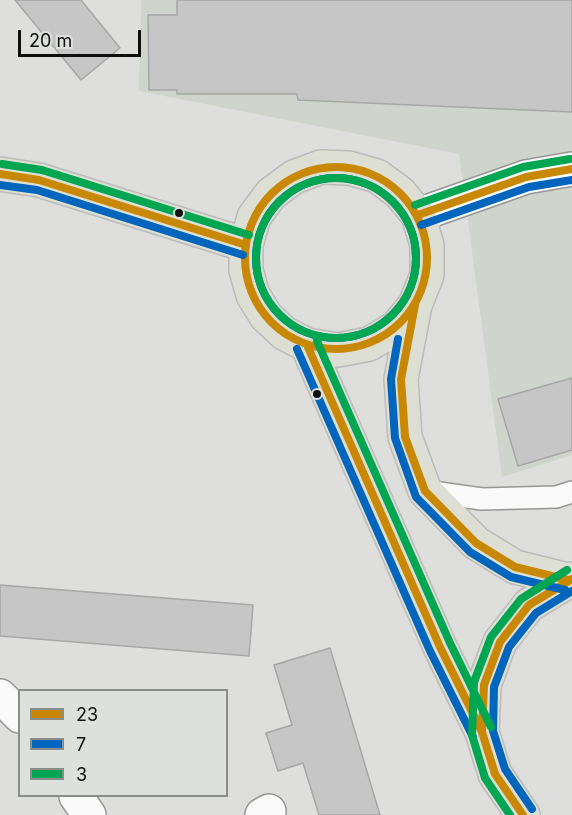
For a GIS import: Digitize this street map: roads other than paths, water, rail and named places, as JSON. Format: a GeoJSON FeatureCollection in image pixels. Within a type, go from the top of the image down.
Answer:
{"type":"FeatureCollection","features":[{"type":"Feature","properties":{"kind":"main road"},"geometry":{"type":"LineString","coordinates":[[415,305],[396,328],[369,344],[338,350],[307,345],[284,333],[266,316],[253,295],[246,270],[246,245],[254,217],[271,194],[294,177],[321,167],[349,168],[377,176],[400,193],[418,215],[427,245],[427,275],[415,305],[401,379],[405,437],[426,491],[476,543],[515,567],[570,579]]}},
{"type":"Feature","properties":{"kind":"main road"},"geometry":{"type":"LineString","coordinates":[[0,174],[39,180],[246,245]]}},
{"type":"Feature","properties":{"kind":"main road"},"geometry":{"type":"LineString","coordinates":[[307,345],[441,647],[482,732],[495,774],[523,815]]}},
{"type":"Feature","properties":{"kind":"main road"},"geometry":{"type":"LineString","coordinates":[[482,732],[484,685],[500,642],[529,605],[570,579]]}},
{"type":"Feature","properties":{"kind":"street"},"geometry":{"type":"LineString","coordinates":[[418,215],[526,177],[572,169]]}},
{"type":"Feature","properties":{"kind":"street"},"geometry":{"type":"LineString","coordinates":[[0,696],[18,714]]}},
{"type":"Feature","properties":{"kind":"street"},"geometry":{"type":"LineString","coordinates":[[77,797],[89,815]]}},
{"type":"Feature","properties":{"kind":"lane"},"geometry":{"type":"LineString","coordinates":[[426,491],[482,499],[556,497],[572,492]]}}]}
